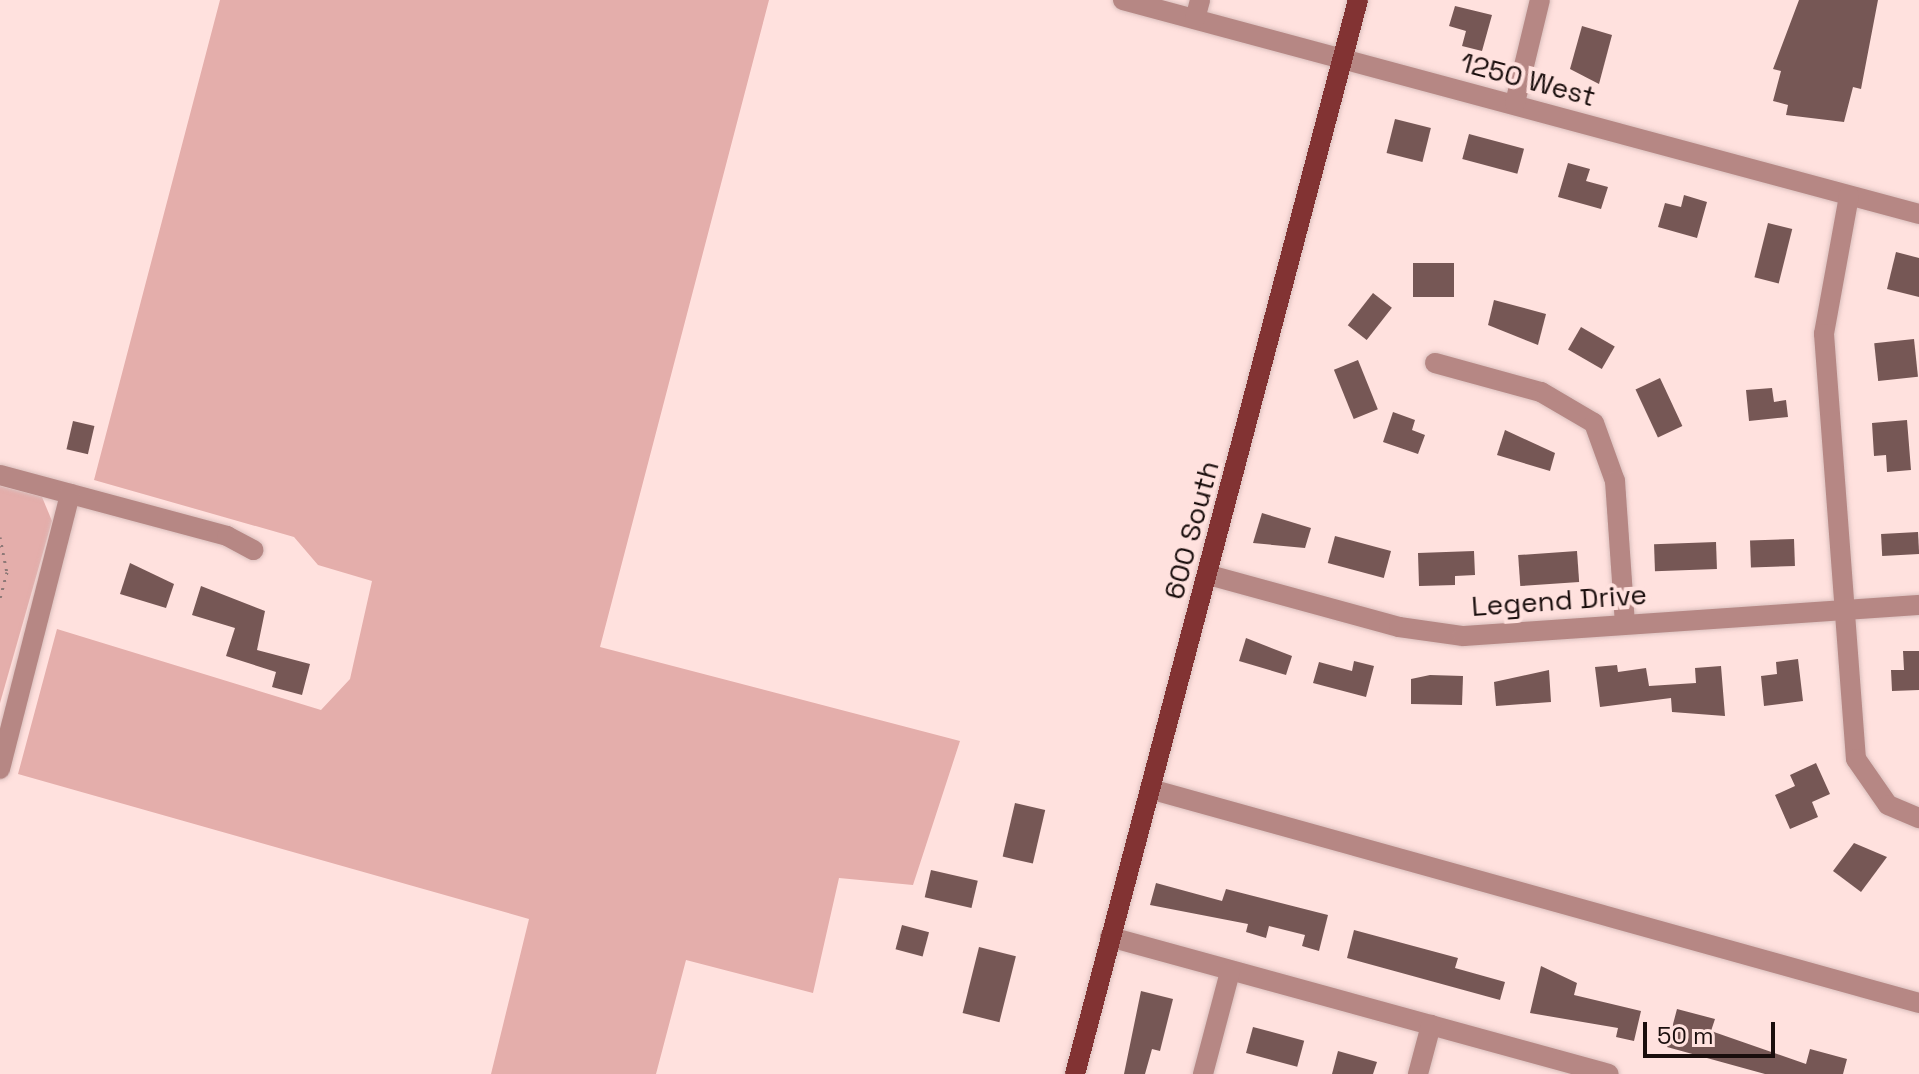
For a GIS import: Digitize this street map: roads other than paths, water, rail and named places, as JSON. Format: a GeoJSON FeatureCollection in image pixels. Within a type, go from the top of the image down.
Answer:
{"type":"FeatureCollection","features":[{"type":"Feature","properties":{"kind":"main road","name":"600 South"},"geometry":{"type":"LineString","coordinates":[[1075,1074],[1209,575],[1358,0]]}},
{"type":"Feature","properties":{"kind":"street","name":"1250 West"},"geometry":{"type":"LineString","coordinates":[[1123,0],[1198,10],[1342,59],[1919,214]]}},
{"type":"Feature","properties":{"kind":"street"},"geometry":{"type":"LineString","coordinates":[[1515,103],[1540,0]]}},
{"type":"Feature","properties":{"kind":"street"},"geometry":{"type":"LineString","coordinates":[[1849,196],[1824,334],[1856,759],[1888,805],[1919,818]]}},
{"type":"Feature","properties":{"kind":"street"},"geometry":{"type":"LineString","coordinates":[[1435,363],[1541,392],[1594,423],[1615,481],[1625,624]]}},
{"type":"Feature","properties":{"kind":"street"},"geometry":{"type":"LineString","coordinates":[[0,475],[227,536],[253,550]]}},
{"type":"Feature","properties":{"kind":"street"},"geometry":{"type":"LineString","coordinates":[[0,769],[70,494]]}},
{"type":"Feature","properties":{"kind":"street","name":"Legend Drive"},"geometry":{"type":"LineString","coordinates":[[1209,575],[1399,627],[1463,636],[1919,605]]}},
{"type":"Feature","properties":{"kind":"street"},"geometry":{"type":"LineString","coordinates":[[1150,789],[1919,1003]]}},
{"type":"Feature","properties":{"kind":"street"},"geometry":{"type":"LineString","coordinates":[[1110,937],[1609,1074]]}},
{"type":"Feature","properties":{"kind":"street"},"geometry":{"type":"LineString","coordinates":[[1203,1074],[1230,972]]}},
{"type":"Feature","properties":{"kind":"street"},"geometry":{"type":"LineString","coordinates":[[1418,1074],[1431,1025]]}}]}
